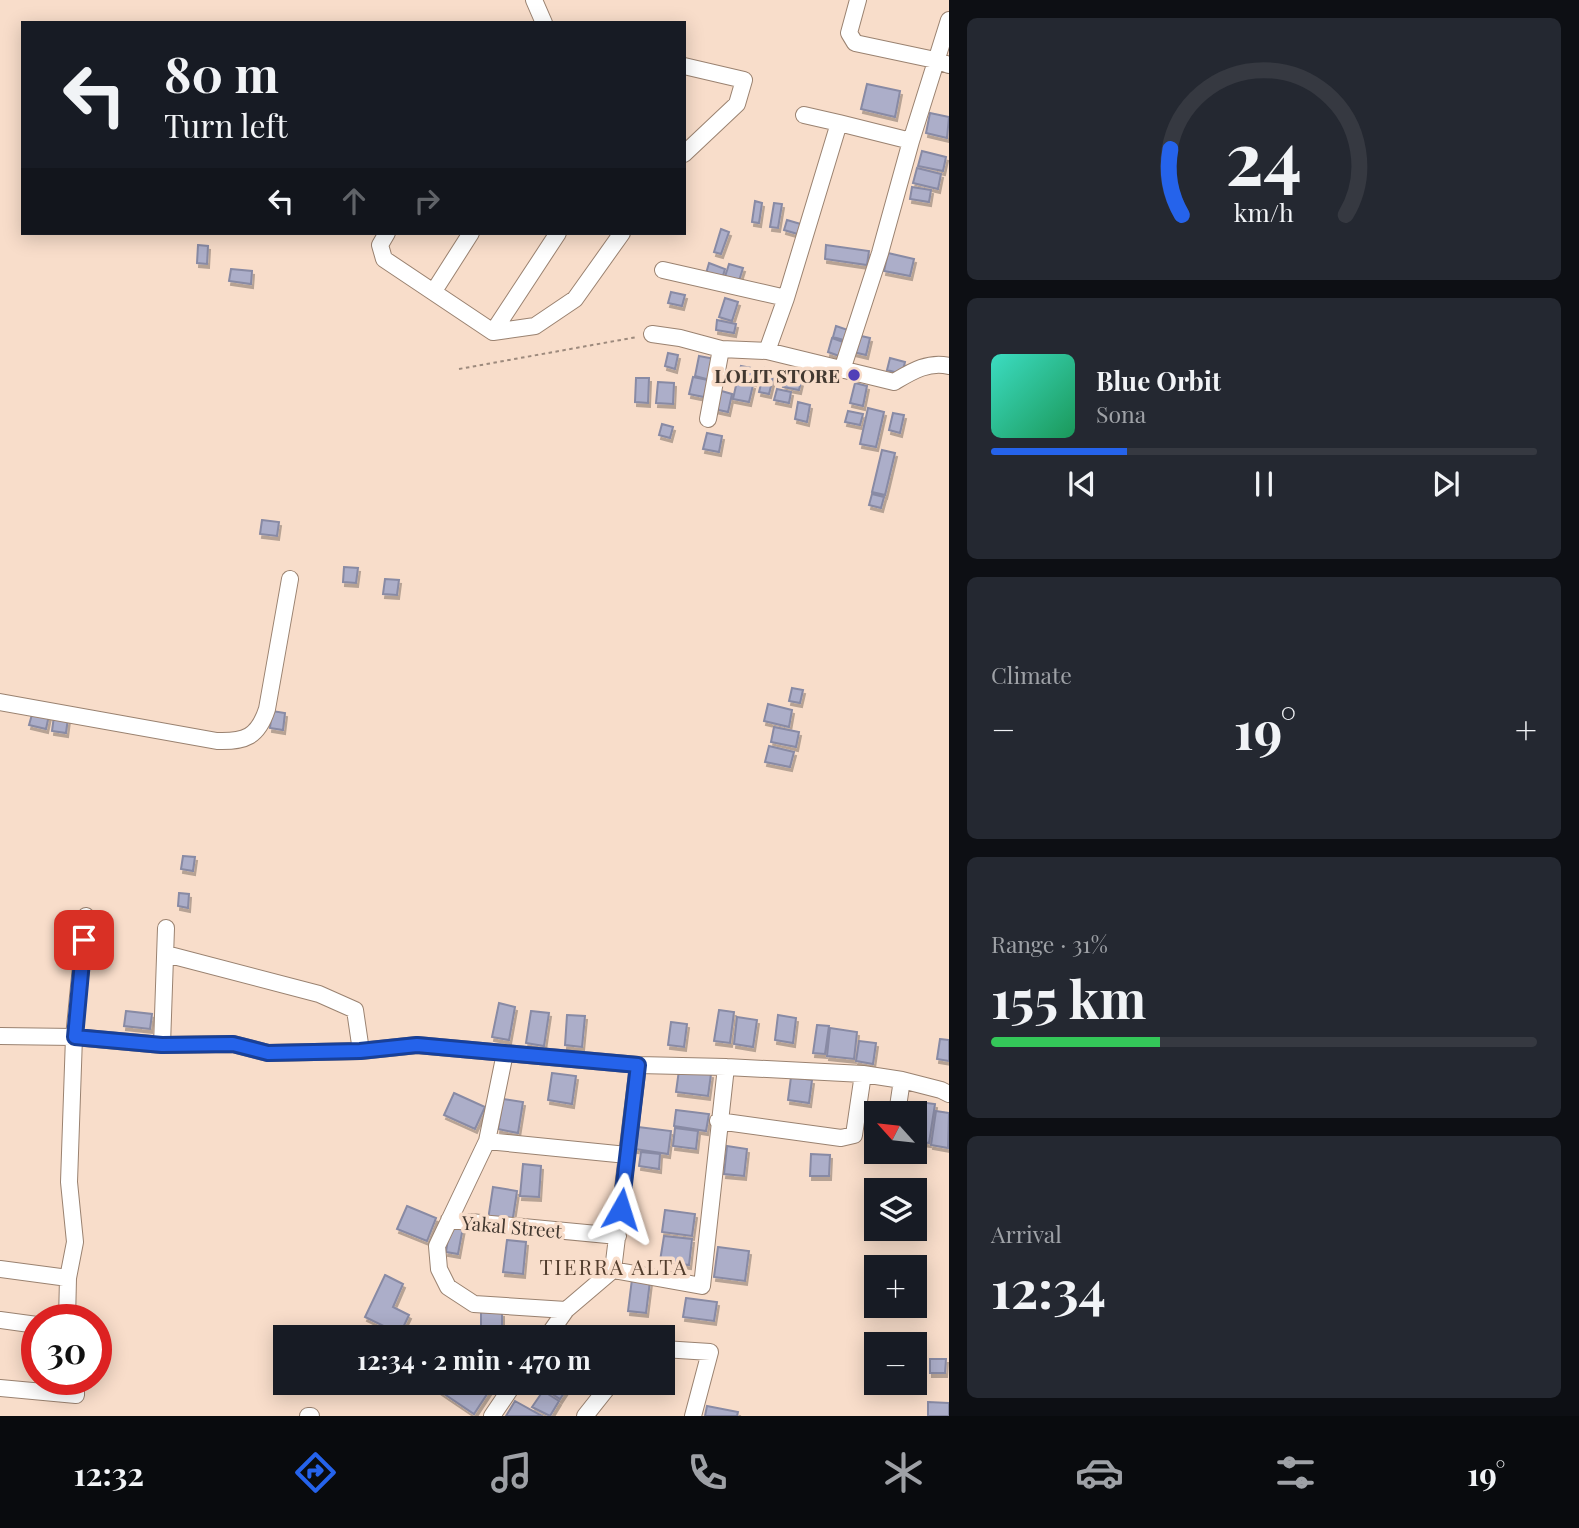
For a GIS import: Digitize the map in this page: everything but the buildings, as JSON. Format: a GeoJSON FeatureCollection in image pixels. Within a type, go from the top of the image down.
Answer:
{"type":"FeatureCollection","features":[{"type":"Feature","properties":{"kind":"street"},"geometry":{"type":"LineString","coordinates":[[858,0],[849,33],[855,43],[942,63]]}},
{"type":"Feature","properties":{"kind":"street"},"geometry":{"type":"LineString","coordinates":[[842,370],[880,253],[911,141],[942,63],[949,20]]}},
{"type":"Feature","properties":{"kind":"street"},"geometry":{"type":"LineString","coordinates":[[686,66],[744,80],[737,104],[686,152]]}},
{"type":"Feature","properties":{"kind":"street"},"geometry":{"type":"LineString","coordinates":[[804,115],[911,141]]}},
{"type":"Feature","properties":{"kind":"street"},"geometry":{"type":"LineString","coordinates":[[767,351],[839,124]]}},
{"type":"Feature","properties":{"kind":"street"},"geometry":{"type":"LineString","coordinates":[[386,235],[380,245],[384,259],[492,332],[536,326],[575,299],[621,235]]}},
{"type":"Feature","properties":{"kind":"street"},"geometry":{"type":"LineString","coordinates":[[435,291],[470,235]]}},
{"type":"Feature","properties":{"kind":"street"},"geometry":{"type":"LineString","coordinates":[[492,332],[557,235]]}},
{"type":"Feature","properties":{"kind":"street"},"geometry":{"type":"LineString","coordinates":[[663,270],[786,298]]}},
{"type":"Feature","properties":{"kind":"street"},"geometry":{"type":"LineString","coordinates":[[652,334],[721,349],[767,351],[894,382],[918,368],[949,366]]}},
{"type":"Feature","properties":{"kind":"street"},"geometry":{"type":"LineString","coordinates":[[708,419],[721,349]]}},
{"type":"Feature","properties":{"kind":"street"},"geometry":{"type":"LineString","coordinates":[[0,702],[217,741],[244,740],[258,728],[267,709],[290,579]]}},
{"type":"Feature","properties":{"kind":"street"},"geometry":{"type":"LineString","coordinates":[[67,1304],[68,1278],[75,1242],[69,1182],[75,1037],[86,916]]}},
{"type":"Feature","properties":{"kind":"street"},"geometry":{"type":"LineString","coordinates":[[162,1045],[166,928]]}},
{"type":"Feature","properties":{"kind":"street"},"geometry":{"type":"LineString","coordinates":[[166,954],[319,994],[355,1010],[360,1051]]}},
{"type":"Feature","properties":{"kind":"street"},"geometry":{"type":"LineString","coordinates":[[0,1036],[75,1037],[162,1045],[233,1044],[268,1053],[360,1051],[417,1045],[638,1065],[863,1074],[902,1080],[949,1094]]}},
{"type":"Feature","properties":{"kind":"street"},"geometry":{"type":"LineString","coordinates":[[505,1053],[487,1141],[437,1246],[439,1269],[448,1287],[474,1304],[566,1310]]}},
{"type":"Feature","properties":{"kind":"street"},"geometry":{"type":"LineString","coordinates":[[555,1325],[566,1310],[613,1270],[638,1065]]}},
{"type":"Feature","properties":{"kind":"street"},"geometry":{"type":"LineString","coordinates":[[613,1270],[702,1286],[726,1067]]}},
{"type":"Feature","properties":{"kind":"street"},"geometry":{"type":"LineString","coordinates":[[718,1121],[841,1138],[855,1135],[863,1074]]}},
{"type":"Feature","properties":{"kind":"street"},"geometry":{"type":"LineString","coordinates":[[899,1101],[902,1080]]}},
{"type":"Feature","properties":{"kind":"street"},"geometry":{"type":"LineString","coordinates":[[487,1141],[627,1155]]}},
{"type":"Feature","properties":{"kind":"street","name":"Yakal Street"},"geometry":{"type":"LineString","coordinates":[[449,1220],[618,1236]]}},
{"type":"Feature","properties":{"kind":"street"},"geometry":{"type":"LineString","coordinates":[[0,1269],[68,1278]]}},
{"type":"Feature","properties":{"kind":"street"},"geometry":{"type":"LineString","coordinates":[[0,1320],[21,1323]]}},
{"type":"Feature","properties":{"kind":"street"},"geometry":{"type":"LineString","coordinates":[[675,1350],[710,1352],[693,1416]]}},
{"type":"Feature","properties":{"kind":"street"},"geometry":{"type":"LineString","coordinates":[[0,1388],[21,1390]]}},
{"type":"Feature","properties":{"kind":"street"},"geometry":{"type":"LineString","coordinates":[[492,1416],[506,1395]]}},
{"type":"Feature","properties":{"kind":"street"},"geometry":{"type":"LineString","coordinates":[[585,1416],[602,1395]]}},
{"type":"Feature","properties":{"kind":"path"},"geometry":{"type":"LineString","coordinates":[[459,369],[652,334]]}},
{"type":"Feature","properties":{"kind":"place","name":"LOLIT STORE"},"geometry":{"type":"Point","coordinates":[854,375]}},
{"type":"Feature","properties":{"kind":"district","name":"TIERRA ALTA"},"geometry":{"type":"Point","coordinates":[614,1266]}},
{"type":"Feature","properties":{"kind":"route"},"geometry":{"type":"LineString","coordinates":[[84,940],[75,1037],[162,1045],[233,1044],[268,1053],[360,1051],[417,1045],[638,1065],[621,1209]]}}]}
